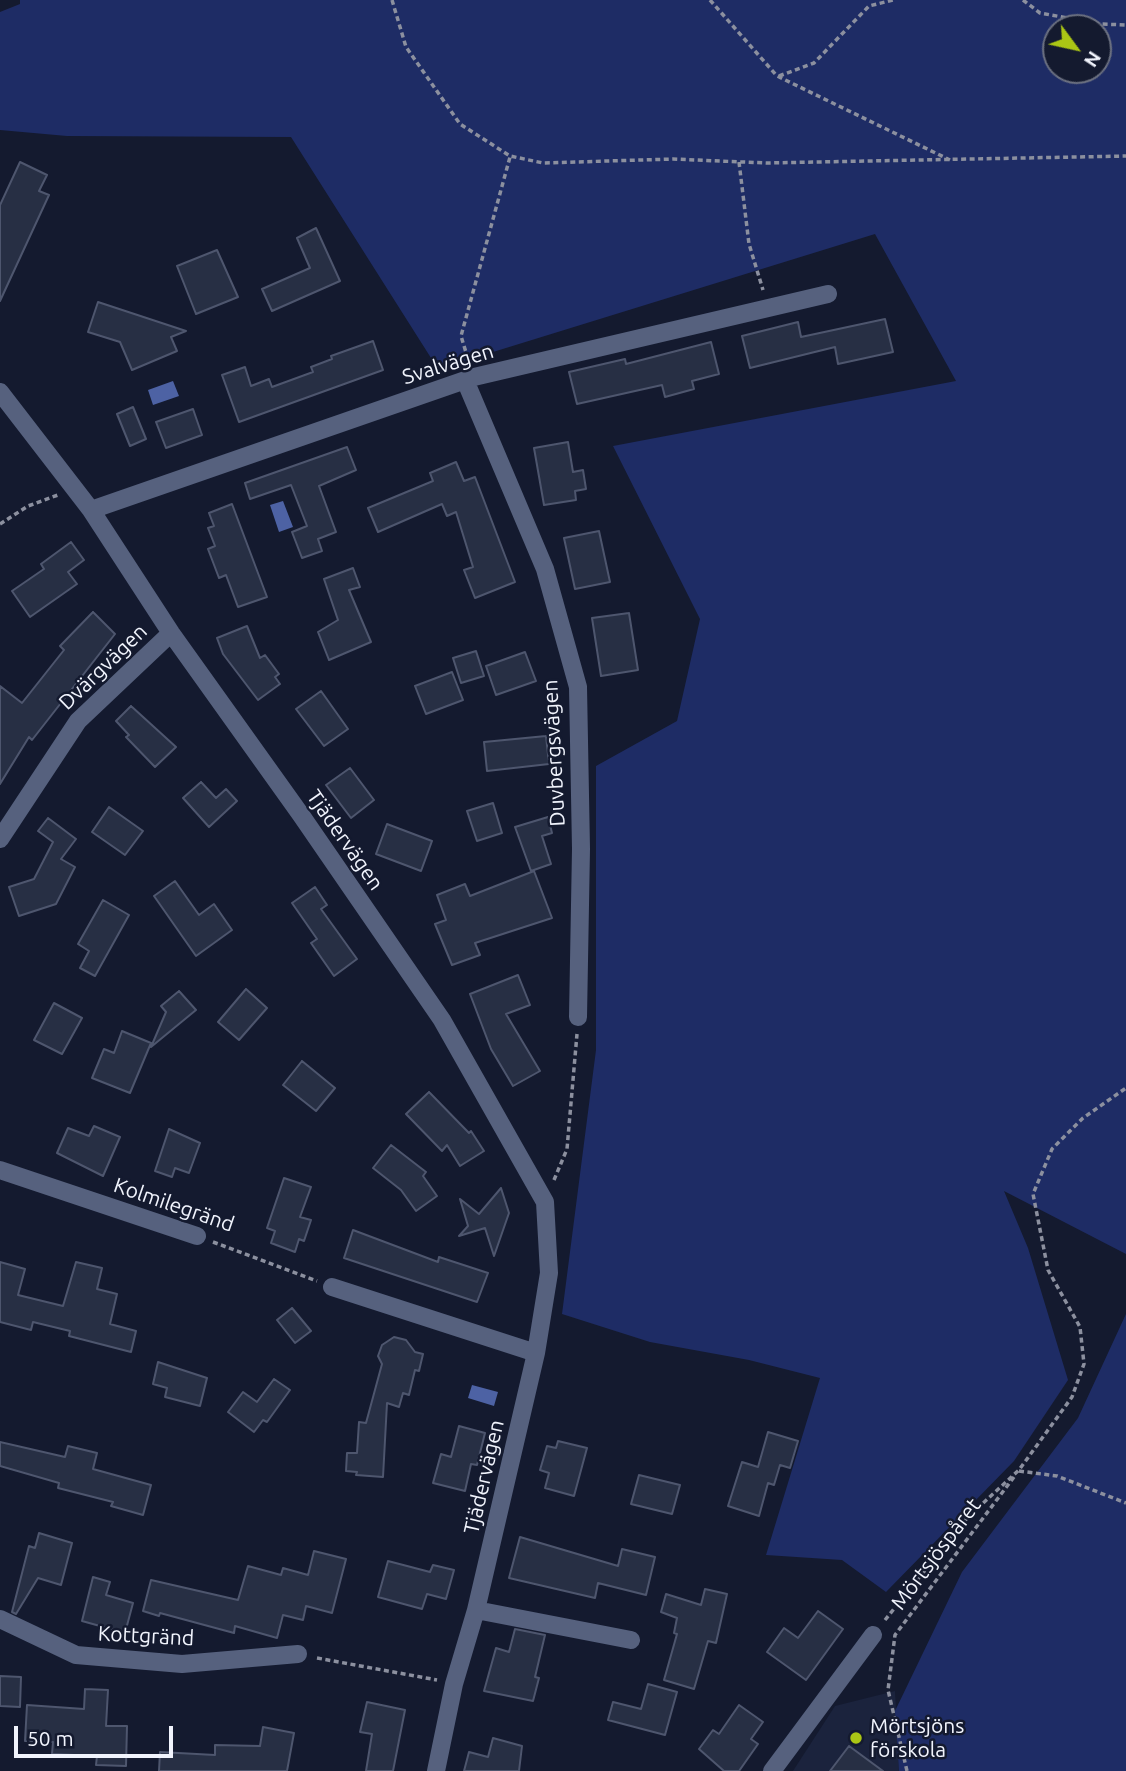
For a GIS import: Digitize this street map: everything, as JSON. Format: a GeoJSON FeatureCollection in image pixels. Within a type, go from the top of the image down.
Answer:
{"type":"FeatureCollection","features":[{"type":"Feature","properties":{"kind":"street","name":"Svalvägen"},"geometry":{"type":"LineString","coordinates":[[90,510],[470,379],[828,294]]}},
{"type":"Feature","properties":{"kind":"street","name":"Duvbergsvägen"},"geometry":{"type":"LineString","coordinates":[[470,379],[545,569],[578,687],[581,849],[578,1017]]}},
{"type":"Feature","properties":{"kind":"street","name":"Tjädervägen"},"geometry":{"type":"LineString","coordinates":[[0,393],[90,510],[171,633],[442,1020],[545,1202],[549,1273],[536,1353],[476,1610],[454,1684],[436,1771]]}},
{"type":"Feature","properties":{"kind":"street","name":"Dvärgvägen"},"geometry":{"type":"LineString","coordinates":[[0,839],[78,721],[171,633]]}},
{"type":"Feature","properties":{"kind":"street","name":"Kolmilegränd"},"geometry":{"type":"LineString","coordinates":[[0,1170],[197,1236]]}},
{"type":"Feature","properties":{"kind":"street"},"geometry":{"type":"LineString","coordinates":[[332,1287],[536,1353]]}},
{"type":"Feature","properties":{"kind":"street"},"geometry":{"type":"LineString","coordinates":[[476,1610],[631,1640]]}},
{"type":"Feature","properties":{"kind":"street","name":"Kottgränd"},"geometry":{"type":"LineString","coordinates":[[0,1619],[76,1655],[182,1664],[298,1654]]}},
{"type":"Feature","properties":{"kind":"street"},"geometry":{"type":"LineString","coordinates":[[772,1771],[873,1635]]}},
{"type":"Feature","properties":{"kind":"path"},"geometry":{"type":"LineString","coordinates":[[392,0],[406,47],[460,124],[510,156],[543,163],[673,159],[739,162],[952,161],[1069,155],[1126,156]]}},
{"type":"Feature","properties":{"kind":"path"},"geometry":{"type":"LineString","coordinates":[[710,0],[777,76],[952,161]]}},
{"type":"Feature","properties":{"kind":"path"},"geometry":{"type":"LineString","coordinates":[[777,76],[814,62],[870,6],[893,0]]}},
{"type":"Feature","properties":{"kind":"path"},"geometry":{"type":"LineString","coordinates":[[1023,0],[1040,13],[1101,24],[1126,25]]}},
{"type":"Feature","properties":{"kind":"path"},"geometry":{"type":"LineString","coordinates":[[470,379],[461,336],[510,156]]}},
{"type":"Feature","properties":{"kind":"path"},"geometry":{"type":"LineString","coordinates":[[739,162],[749,244],[768,309]]}},
{"type":"Feature","properties":{"kind":"path"},"geometry":{"type":"LineString","coordinates":[[0,524],[29,506],[63,494]]}},
{"type":"Feature","properties":{"kind":"path"},"geometry":{"type":"LineString","coordinates":[[545,1202],[567,1149],[578,1017]]}},
{"type":"Feature","properties":{"kind":"path"},"geometry":{"type":"LineString","coordinates":[[873,1635],[968,1517],[1019,1470],[1072,1397],[1084,1363],[1080,1327],[1048,1270],[1033,1194],[1052,1149],[1083,1118],[1126,1088]]}},
{"type":"Feature","properties":{"kind":"path","name":"Kolmilegränd"},"geometry":{"type":"LineString","coordinates":[[197,1236],[332,1287]]}},
{"type":"Feature","properties":{"kind":"path"},"geometry":{"type":"LineString","coordinates":[[1019,1470],[1057,1476],[1126,1503]]}},
{"type":"Feature","properties":{"kind":"path","name":"Mörtsjöspåret"},"geometry":{"type":"LineString","coordinates":[[907,1771],[888,1690],[895,1635],[1019,1470]]}},
{"type":"Feature","properties":{"kind":"path"},"geometry":{"type":"LineString","coordinates":[[298,1654],[454,1684]]}},
{"type":"Feature","properties":{"kind":"shaded area"},"geometry":{"type":"Polygon","coordinates":[[[20,0],[1126,0],[1126,1254],[1004,1191],[1028,1248],[1068,1380],[1014,1461],[886,1592],[842,1560],[766,1555],[820,1378],[749,1360],[650,1342],[562,1314],[596,1050],[596,766],[677,721],[700,619],[613,446],[956,381],[875,234],[438,369],[291,137],[67,136],[0,130],[0,12],[20,4],[20,0]]]}},
{"type":"Feature","properties":{"kind":"shaded area"},"geometry":{"type":"Polygon","coordinates":[[[173,381],[179,396],[153,405],[148,390],[173,381]]]}},
{"type":"Feature","properties":{"kind":"shaded area"},"geometry":{"type":"Polygon","coordinates":[[[283,501],[293,527],[279,532],[270,505],[283,501]]]}},
{"type":"Feature","properties":{"kind":"shaded area"},"geometry":{"type":"Polygon","coordinates":[[[1126,1314],[1126,1771],[899,1771],[895,1711],[962,1572],[1078,1418],[1126,1314]]]}},
{"type":"Feature","properties":{"kind":"shaded area"},"geometry":{"type":"Polygon","coordinates":[[[472,1385],[498,1392],[494,1406],[468,1398],[472,1385]]]}},
{"type":"Feature","properties":{"kind":"shaded area","name":"Mörtsjöns förskola"},"geometry":{"type":"Polygon","coordinates":[[[895,1691],[899,1771],[793,1771],[835,1706],[895,1691]]]}},
{"type":"Feature","properties":{"kind":"building"},"geometry":{"type":"Polygon","coordinates":[[[20,162],[47,175],[39,191],[49,195],[0,301],[0,205],[20,162]]]}},
{"type":"Feature","properties":{"kind":"building"},"geometry":{"type":"Polygon","coordinates":[[[316,228],[340,281],[272,311],[262,289],[310,268],[297,238],[316,228]]]}},
{"type":"Feature","properties":{"kind":"building"},"geometry":{"type":"Polygon","coordinates":[[[217,250],[238,297],[196,314],[177,266],[217,250]]]}},
{"type":"Feature","properties":{"kind":"building"},"geometry":{"type":"Polygon","coordinates":[[[98,302],[186,331],[171,337],[177,351],[132,370],[120,342],[88,332],[98,302]]]}},
{"type":"Feature","properties":{"kind":"building"},"geometry":{"type":"Polygon","coordinates":[[[885,319],[893,352],[838,364],[835,347],[750,368],[742,336],[798,322],[801,337],[885,319]]]}},
{"type":"Feature","properties":{"kind":"building"},"geometry":{"type":"Polygon","coordinates":[[[373,341],[383,370],[239,422],[222,375],[245,367],[251,386],[269,379],[272,387],[313,372],[311,367],[332,359],[331,356],[373,341]]]}},
{"type":"Feature","properties":{"kind":"building"},"geometry":{"type":"Polygon","coordinates":[[[711,342],[719,374],[692,381],[694,389],[665,397],[662,385],[577,404],[569,372],[625,359],[626,364],[711,342]]]}},
{"type":"Feature","properties":{"kind":"building"},"geometry":{"type":"Polygon","coordinates":[[[133,407],[146,439],[130,446],[117,414],[133,407]]]}},
{"type":"Feature","properties":{"kind":"building"},"geometry":{"type":"Polygon","coordinates":[[[193,409],[202,435],[166,448],[156,422],[193,409]]]}},
{"type":"Feature","properties":{"kind":"building"},"geometry":{"type":"Polygon","coordinates":[[[568,442],[573,472],[583,470],[586,489],[575,491],[576,500],[544,505],[534,448],[568,442]]]}},
{"type":"Feature","properties":{"kind":"building"},"geometry":{"type":"Polygon","coordinates":[[[347,447],[356,470],[319,486],[336,532],[318,539],[322,551],[302,558],[292,532],[307,526],[291,485],[250,499],[245,483],[347,447]]]}},
{"type":"Feature","properties":{"kind":"building"},"geometry":{"type":"Polygon","coordinates":[[[456,462],[464,481],[475,477],[515,582],[475,598],[464,570],[473,567],[456,512],[447,516],[442,504],[378,532],[368,508],[433,481],[430,473],[456,462]]]}},
{"type":"Feature","properties":{"kind":"building"},"geometry":{"type":"Polygon","coordinates":[[[232,504],[267,597],[238,607],[226,575],[219,578],[208,549],[215,546],[208,528],[214,526],[209,513],[232,504]]]}},
{"type":"Feature","properties":{"kind":"building"},"geometry":{"type":"Polygon","coordinates":[[[599,531],[610,582],[575,589],[564,538],[599,531]]]}},
{"type":"Feature","properties":{"kind":"building"},"geometry":{"type":"Polygon","coordinates":[[[71,542],[84,560],[68,572],[77,584],[30,617],[12,591],[44,569],[41,564],[71,542]]]}},
{"type":"Feature","properties":{"kind":"building"},"geometry":{"type":"Polygon","coordinates":[[[353,568],[360,587],[349,590],[371,642],[329,660],[318,632],[338,620],[324,579],[353,568]]]}},
{"type":"Feature","properties":{"kind":"building"},"geometry":{"type":"Polygon","coordinates":[[[93,612],[115,634],[32,740],[29,737],[0,784],[0,686],[22,703],[64,650],[60,646],[93,612]]]}},
{"type":"Feature","properties":{"kind":"building"},"geometry":{"type":"Polygon","coordinates":[[[629,613],[638,670],[601,676],[592,618],[629,613]]]}},
{"type":"Feature","properties":{"kind":"building"},"geometry":{"type":"Polygon","coordinates":[[[247,626],[260,658],[265,655],[279,674],[275,677],[280,684],[258,700],[223,654],[217,638],[247,626]]]}},
{"type":"Feature","properties":{"kind":"building"},"geometry":{"type":"Polygon","coordinates":[[[476,651],[484,676],[461,683],[453,658],[476,651]]]}},
{"type":"Feature","properties":{"kind":"building"},"geometry":{"type":"Polygon","coordinates":[[[525,652],[536,681],[496,695],[486,666],[525,652]]]}},
{"type":"Feature","properties":{"kind":"building"},"geometry":{"type":"Polygon","coordinates":[[[452,672],[463,700],[426,714],[415,686],[452,672]]]}},
{"type":"Feature","properties":{"kind":"building"},"geometry":{"type":"Polygon","coordinates":[[[321,691],[348,729],[324,746],[296,709],[321,691]]]}},
{"type":"Feature","properties":{"kind":"building"},"geometry":{"type":"Polygon","coordinates":[[[131,706],[176,747],[155,767],[126,737],[129,735],[116,721],[131,706]]]}},
{"type":"Feature","properties":{"kind":"building"},"geometry":{"type":"Polygon","coordinates":[[[546,736],[549,764],[487,771],[484,742],[546,736]]]}},
{"type":"Feature","properties":{"kind":"building"},"geometry":{"type":"Polygon","coordinates":[[[350,768],[374,800],[351,818],[326,785],[350,768]]]}},
{"type":"Feature","properties":{"kind":"building"},"geometry":{"type":"Polygon","coordinates":[[[201,782],[216,798],[226,789],[237,801],[209,827],[183,798],[201,782]]]}},
{"type":"Feature","properties":{"kind":"building"},"geometry":{"type":"Polygon","coordinates":[[[493,803],[502,833],[477,841],[467,811],[493,803]]]}},
{"type":"Feature","properties":{"kind":"building"},"geometry":{"type":"Polygon","coordinates":[[[109,807],[143,831],[125,855],[92,832],[109,807]]]}},
{"type":"Feature","properties":{"kind":"building"},"geometry":{"type":"Polygon","coordinates":[[[548,817],[552,833],[542,836],[551,864],[531,871],[515,827],[548,817]]]}},
{"type":"Feature","properties":{"kind":"building"},"geometry":{"type":"Polygon","coordinates":[[[48,818],[76,839],[61,859],[75,867],[56,904],[19,916],[9,887],[34,879],[53,842],[38,831],[48,818]]]}},
{"type":"Feature","properties":{"kind":"building"},"geometry":{"type":"Polygon","coordinates":[[[387,824],[432,841],[421,871],[376,854],[387,824]]]}},
{"type":"Feature","properties":{"kind":"building"},"geometry":{"type":"Polygon","coordinates":[[[534,871],[552,918],[475,943],[480,955],[452,965],[435,924],[446,920],[437,895],[465,884],[470,896],[534,871]]]}},
{"type":"Feature","properties":{"kind":"building"},"geometry":{"type":"Polygon","coordinates":[[[175,881],[199,915],[214,904],[232,930],[196,956],[154,896],[175,881]]]}},
{"type":"Feature","properties":{"kind":"building"},"geometry":{"type":"Polygon","coordinates":[[[315,887],[327,905],[321,909],[357,959],[334,976],[311,943],[317,939],[292,903],[315,887]]]}},
{"type":"Feature","properties":{"kind":"building"},"geometry":{"type":"Polygon","coordinates":[[[103,900],[129,915],[95,976],[80,968],[89,951],[78,944],[103,900]]]}},
{"type":"Feature","properties":{"kind":"building"},"geometry":{"type":"Polygon","coordinates":[[[518,975],[530,1005],[506,1014],[540,1071],[513,1086],[491,1049],[470,994],[518,975]]]}},
{"type":"Feature","properties":{"kind":"building"},"geometry":{"type":"Polygon","coordinates":[[[246,989],[267,1008],[239,1040],[218,1022],[246,989]]]}},
{"type":"Feature","properties":{"kind":"building"},"geometry":{"type":"Polygon","coordinates":[[[179,991],[196,1010],[151,1047],[166,1012],[161,1006],[179,991]]]}},
{"type":"Feature","properties":{"kind":"building"},"geometry":{"type":"Polygon","coordinates":[[[54,1003],[82,1018],[62,1054],[34,1040],[54,1003]]]}},
{"type":"Feature","properties":{"kind":"building"},"geometry":{"type":"Polygon","coordinates":[[[122,1031],[151,1043],[130,1093],[92,1078],[104,1049],[114,1053],[122,1031]]]}},
{"type":"Feature","properties":{"kind":"building"},"geometry":{"type":"Polygon","coordinates":[[[302,1061],[335,1088],[316,1111],[283,1085],[302,1061]]]}},
{"type":"Feature","properties":{"kind":"building"},"geometry":{"type":"Polygon","coordinates":[[[429,1092],[469,1133],[471,1131],[484,1151],[460,1166],[447,1145],[442,1151],[406,1114],[429,1092]]]}},
{"type":"Feature","properties":{"kind":"building"},"geometry":{"type":"Polygon","coordinates":[[[94,1126],[120,1137],[103,1176],[57,1153],[68,1128],[89,1136],[94,1126]]]}},
{"type":"Feature","properties":{"kind":"building"},"geometry":{"type":"Polygon","coordinates":[[[169,1129],[200,1143],[189,1173],[175,1168],[172,1177],[155,1171],[169,1129]]]}},
{"type":"Feature","properties":{"kind":"building"},"geometry":{"type":"Polygon","coordinates":[[[391,1145],[426,1172],[423,1176],[437,1196],[416,1211],[401,1190],[373,1168],[391,1145]]]}},
{"type":"Feature","properties":{"kind":"building"},"geometry":{"type":"Polygon","coordinates":[[[284,1178],[311,1187],[300,1217],[311,1220],[304,1241],[299,1239],[295,1252],[271,1243],[275,1231],[267,1228],[284,1178]]]}},
{"type":"Feature","properties":{"kind":"building"},"geometry":{"type":"Polygon","coordinates":[[[501,1188],[509,1213],[494,1256],[485,1228],[459,1236],[468,1226],[460,1199],[479,1214],[501,1188]]]}},
{"type":"Feature","properties":{"kind":"building"},"geometry":{"type":"Polygon","coordinates":[[[353,1230],[438,1262],[439,1257],[488,1273],[477,1302],[344,1258],[353,1230]]]}},
{"type":"Feature","properties":{"kind":"building"},"geometry":{"type":"Polygon","coordinates":[[[0,1262],[25,1269],[18,1295],[63,1306],[76,1262],[102,1268],[97,1289],[117,1294],[110,1324],[136,1331],[131,1352],[69,1336],[70,1331],[33,1322],[31,1330],[0,1322],[0,1262]]]}},
{"type":"Feature","properties":{"kind":"building"},"geometry":{"type":"Polygon","coordinates":[[[292,1308],[311,1331],[295,1343],[277,1320],[292,1308]]]}},
{"type":"Feature","properties":{"kind":"building"},"geometry":{"type":"Polygon","coordinates":[[[394,1337],[406,1340],[415,1352],[423,1354],[419,1371],[415,1370],[409,1395],[403,1393],[399,1407],[387,1403],[383,1477],[356,1475],[357,1472],[346,1471],[347,1453],[357,1453],[359,1422],[366,1423],[382,1364],[378,1356],[382,1345],[394,1337]]]}},
{"type":"Feature","properties":{"kind":"building"},"geometry":{"type":"Polygon","coordinates":[[[158,1362],[207,1378],[200,1406],[165,1397],[167,1388],[153,1384],[158,1362]]]}},
{"type":"Feature","properties":{"kind":"building"},"geometry":{"type":"Polygon","coordinates":[[[274,1379],[290,1390],[267,1422],[263,1420],[254,1432],[228,1412],[243,1392],[257,1402],[274,1379]]]}},
{"type":"Feature","properties":{"kind":"building"},"geometry":{"type":"Polygon","coordinates":[[[459,1426],[485,1433],[477,1465],[471,1464],[465,1491],[433,1483],[441,1454],[451,1457],[459,1426]]]}},
{"type":"Feature","properties":{"kind":"building"},"geometry":{"type":"Polygon","coordinates":[[[768,1432],[798,1441],[790,1468],[780,1465],[774,1485],[768,1483],[759,1516],[728,1506],[742,1462],[758,1467],[768,1432]]]}},
{"type":"Feature","properties":{"kind":"building"},"geometry":{"type":"Polygon","coordinates":[[[558,1441],[587,1448],[574,1496],[545,1488],[549,1473],[540,1470],[547,1446],[556,1448],[558,1441]]]}},
{"type":"Feature","properties":{"kind":"building"},"geometry":{"type":"Polygon","coordinates":[[[0,1442],[65,1457],[68,1446],[97,1453],[93,1469],[151,1485],[143,1515],[111,1506],[113,1502],[58,1488],[59,1483],[0,1466],[0,1442]]]}},
{"type":"Feature","properties":{"kind":"building"},"geometry":{"type":"Polygon","coordinates":[[[639,1475],[680,1485],[672,1514],[631,1504],[639,1475]]]}},
{"type":"Feature","properties":{"kind":"building"},"geometry":{"type":"Polygon","coordinates":[[[39,1533],[72,1543],[61,1585],[38,1578],[16,1614],[12,1612],[29,1546],[35,1548],[39,1533]]]}},
{"type":"Feature","properties":{"kind":"building"},"geometry":{"type":"Polygon","coordinates":[[[520,1537],[618,1566],[622,1549],[655,1557],[646,1595],[598,1583],[595,1598],[509,1578],[520,1537]]]}},
{"type":"Feature","properties":{"kind":"building"},"geometry":{"type":"Polygon","coordinates":[[[314,1551],[346,1559],[332,1613],[306,1606],[303,1620],[283,1615],[277,1638],[235,1626],[234,1633],[143,1611],[151,1580],[238,1600],[248,1566],[281,1575],[283,1568],[308,1575],[314,1551]]]}},
{"type":"Feature","properties":{"kind":"building"},"geometry":{"type":"Polygon","coordinates":[[[388,1561],[430,1572],[433,1565],[454,1570],[446,1599],[427,1594],[422,1609],[378,1597],[388,1561]]]}},
{"type":"Feature","properties":{"kind":"building"},"geometry":{"type":"Polygon","coordinates":[[[93,1577],[110,1582],[106,1595],[133,1603],[125,1633],[82,1621],[93,1577]]]}},
{"type":"Feature","properties":{"kind":"building"},"geometry":{"type":"Polygon","coordinates":[[[705,1589],[727,1594],[716,1643],[708,1641],[694,1689],[664,1680],[677,1634],[674,1633],[677,1618],[661,1612],[666,1594],[701,1605],[705,1589]]]}},
{"type":"Feature","properties":{"kind":"building"},"geometry":{"type":"Polygon","coordinates":[[[818,1611],[843,1629],[806,1680],[767,1652],[784,1628],[798,1638],[818,1611]]]}},
{"type":"Feature","properties":{"kind":"building"},"geometry":{"type":"Polygon","coordinates":[[[515,1629],[545,1635],[535,1677],[539,1678],[533,1701],[484,1691],[496,1648],[509,1652],[515,1629]]]}},
{"type":"Feature","properties":{"kind":"building"},"geometry":{"type":"Polygon","coordinates":[[[0,1676],[21,1677],[20,1707],[0,1706],[0,1676]]]}},
{"type":"Feature","properties":{"kind":"building"},"geometry":{"type":"Polygon","coordinates":[[[648,1684],[677,1692],[665,1735],[608,1720],[613,1702],[641,1709],[648,1684]]]}},
{"type":"Feature","properties":{"kind":"building"},"geometry":{"type":"Polygon","coordinates":[[[85,1689],[108,1690],[106,1726],[127,1726],[126,1766],[96,1765],[97,1756],[52,1754],[53,1742],[25,1741],[27,1705],[84,1709],[85,1689]]]}},
{"type":"Feature","properties":{"kind":"building"},"geometry":{"type":"Polygon","coordinates":[[[367,1702],[405,1710],[393,1771],[366,1771],[372,1734],[360,1732],[367,1702]]]}},
{"type":"Feature","properties":{"kind":"building"},"geometry":{"type":"Polygon","coordinates":[[[739,1705],[763,1722],[751,1739],[758,1744],[739,1771],[724,1771],[699,1749],[713,1730],[719,1734],[739,1705]]]}},
{"type":"Feature","properties":{"kind":"building"},"geometry":{"type":"Polygon","coordinates":[[[263,1727],[294,1733],[287,1771],[159,1771],[160,1752],[215,1755],[215,1745],[260,1746],[263,1727]]]}},
{"type":"Feature","properties":{"kind":"building"},"geometry":{"type":"Polygon","coordinates":[[[493,1738],[522,1746],[519,1771],[464,1771],[469,1752],[488,1757],[493,1738]]]}},
{"type":"Feature","properties":{"kind":"building"},"geometry":{"type":"Polygon","coordinates":[[[849,1746],[883,1771],[830,1771],[849,1746]]]}},
{"type":"Feature","properties":{"kind":"place","name":"Mörtsjöns förskola"},"geometry":{"type":"Point","coordinates":[856,1738]}}]}
